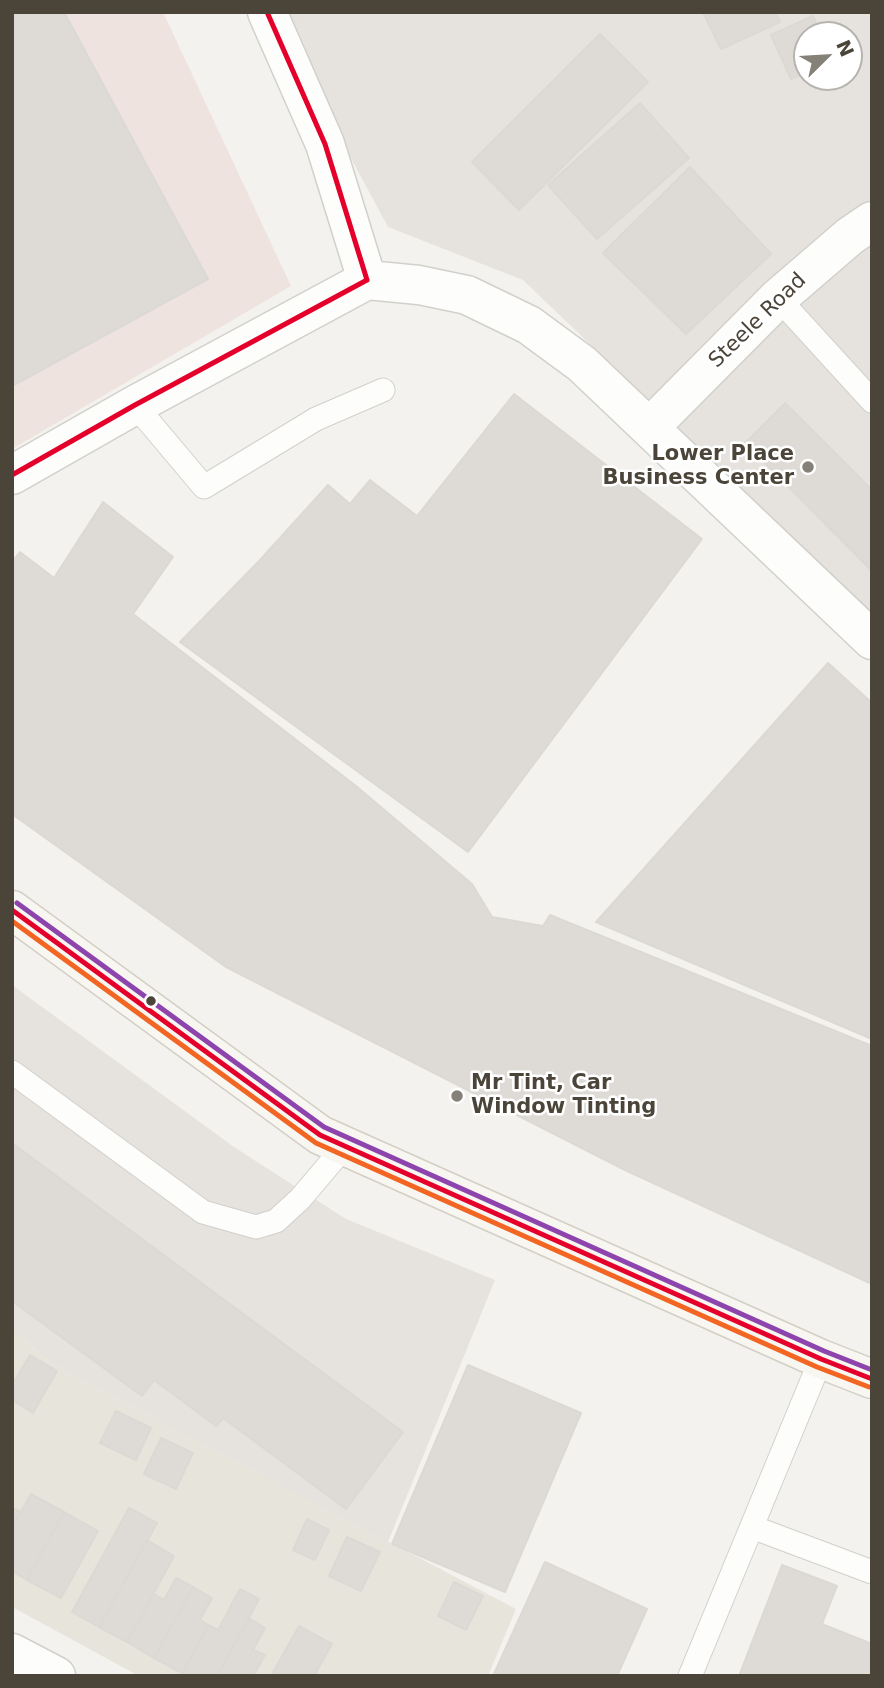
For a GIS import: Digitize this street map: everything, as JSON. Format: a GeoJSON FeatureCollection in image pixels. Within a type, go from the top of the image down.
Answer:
{"type":"FeatureCollection","features":[{"type":"Feature","properties":{"kind":"main road"},"geometry":{"type":"LineString","coordinates":[[12,910],[320,1135],[821,1359],[872,1379]]}},
{"type":"Feature","properties":{"kind":"street"},"geometry":{"type":"LineString","coordinates":[[267,12],[325,144],[367,280]]}},
{"type":"Feature","properties":{"kind":"street","name":"Steele Road"},"geometry":{"type":"LineString","coordinates":[[650,427],[778,298],[850,236],[872,221]]}},
{"type":"Feature","properties":{"kind":"street"},"geometry":{"type":"LineString","coordinates":[[12,475],[135,405],[367,280],[419,285],[467,295],[529,325],[582,364],[872,640]]}},
{"type":"Feature","properties":{"kind":"street"},"geometry":{"type":"LineString","coordinates":[[12,1653],[55,1676]]}},
{"type":"Feature","properties":{"kind":"lane"},"geometry":{"type":"LineString","coordinates":[[778,298],[872,401]]}},
{"type":"Feature","properties":{"kind":"lane"},"geometry":{"type":"LineString","coordinates":[[135,405],[204,487],[316,419],[383,390]]}},
{"type":"Feature","properties":{"kind":"lane"},"geometry":{"type":"LineString","coordinates":[[12,1072],[203,1212],[256,1227],[276,1221],[300,1199],[344,1147]]}},
{"type":"Feature","properties":{"kind":"lane"},"geometry":{"type":"LineString","coordinates":[[690,1676],[821,1359]]}},
{"type":"Feature","properties":{"kind":"lane"},"geometry":{"type":"LineString","coordinates":[[752,1527],[872,1572]]}},
{"type":"Feature","properties":{"kind":"shaded area"},"geometry":{"type":"Polygon","coordinates":[[[12,12],[163,12],[291,286],[12,449],[12,12]]]}},
{"type":"Feature","properties":{"kind":"shaded area"},"geometry":{"type":"Polygon","coordinates":[[[272,12],[872,12],[872,614],[523,280],[388,227],[272,12]]]}},
{"type":"Feature","properties":{"kind":"shaded area"},"geometry":{"type":"Polygon","coordinates":[[[12,985],[234,1147],[346,1219],[495,1280],[388,1542],[51,1363],[12,1329],[12,985]]]}},
{"type":"Feature","properties":{"kind":"shaded area"},"geometry":{"type":"Polygon","coordinates":[[[12,1329],[51,1363],[516,1609],[488,1676],[139,1676],[12,1607],[12,1329]]]}},
{"type":"Feature","properties":{"kind":"building"},"geometry":{"type":"Polygon","coordinates":[[[12,12],[64,12],[208,279],[12,386],[12,12]]]}},
{"type":"Feature","properties":{"kind":"building"},"geometry":{"type":"Polygon","coordinates":[[[703,12],[775,12],[780,22],[721,49],[703,12]]]}},
{"type":"Feature","properties":{"kind":"building"},"geometry":{"type":"Polygon","coordinates":[[[813,16],[815,21],[802,21],[813,16]]]}},
{"type":"Feature","properties":{"kind":"building"},"geometry":{"type":"Polygon","coordinates":[[[793,25],[793,78],[791,79],[771,35],[793,25]]]}},
{"type":"Feature","properties":{"kind":"building"},"geometry":{"type":"Polygon","coordinates":[[[600,34],[648,82],[519,210],[472,162],[600,34]]]}},
{"type":"Feature","properties":{"kind":"building"},"geometry":{"type":"Polygon","coordinates":[[[640,103],[689,158],[597,239],[548,185],[640,103]]]}},
{"type":"Feature","properties":{"kind":"building"},"geometry":{"type":"Polygon","coordinates":[[[690,167],[771,254],[686,334],[603,253],[690,167]]]}},
{"type":"Feature","properties":{"kind":"building"},"geometry":{"type":"Polygon","coordinates":[[[514,394],[702,539],[468,852],[180,642],[328,485],[350,504],[370,480],[417,516],[514,394]]]}},
{"type":"Feature","properties":{"kind":"building","name":"Lower Place Business Center"},"geometry":{"type":"Polygon","coordinates":[[[785,403],[872,490],[872,571],[745,443],[785,403]]]}},
{"type":"Feature","properties":{"kind":"building"},"geometry":{"type":"Polygon","coordinates":[[[103,502],[173,557],[133,614],[356,786],[472,884],[492,917],[543,926],[550,915],[872,1046],[872,1284],[625,1170],[226,967],[12,814],[12,562],[20,552],[54,578],[103,502]]]}},
{"type":"Feature","properties":{"kind":"building"},"geometry":{"type":"Polygon","coordinates":[[[828,663],[872,703],[872,1039],[596,922],[828,663]]]}},
{"type":"Feature","properties":{"kind":"building"},"geometry":{"type":"Polygon","coordinates":[[[12,1143],[403,1432],[346,1509],[223,1418],[216,1426],[154,1380],[142,1396],[12,1301],[12,1143]]]}},
{"type":"Feature","properties":{"kind":"building"},"geometry":{"type":"Polygon","coordinates":[[[30,1355],[57,1371],[33,1413],[12,1400],[12,1385],[30,1355]]]}},
{"type":"Feature","properties":{"kind":"building"},"geometry":{"type":"Polygon","coordinates":[[[468,1365],[581,1413],[505,1592],[392,1544],[468,1365]]]}},
{"type":"Feature","properties":{"kind":"building"},"geometry":{"type":"Polygon","coordinates":[[[116,1411],[151,1428],[136,1460],[100,1443],[116,1411]]]}},
{"type":"Feature","properties":{"kind":"building"},"geometry":{"type":"Polygon","coordinates":[[[161,1438],[193,1453],[176,1489],[144,1474],[161,1438]]]}},
{"type":"Feature","properties":{"kind":"building"},"geometry":{"type":"Polygon","coordinates":[[[31,1494],[64,1512],[27,1580],[12,1571],[12,1528],[31,1494]]]}},
{"type":"Feature","properties":{"kind":"building"},"geometry":{"type":"Polygon","coordinates":[[[12,1508],[21,1512],[12,1528],[12,1508]]]}},
{"type":"Feature","properties":{"kind":"building"},"geometry":{"type":"Polygon","coordinates":[[[129,1508],[157,1523],[99,1627],[72,1612],[129,1508]]]}},
{"type":"Feature","properties":{"kind":"building"},"geometry":{"type":"Polygon","coordinates":[[[64,1512],[98,1531],[61,1598],[27,1580],[64,1512]]]}},
{"type":"Feature","properties":{"kind":"building"},"geometry":{"type":"Polygon","coordinates":[[[307,1519],[329,1530],[315,1560],[293,1550],[307,1519]]]}},
{"type":"Feature","properties":{"kind":"building"},"geometry":{"type":"Polygon","coordinates":[[[347,1537],[380,1552],[361,1591],[329,1576],[347,1537]]]}},
{"type":"Feature","properties":{"kind":"building"},"geometry":{"type":"Polygon","coordinates":[[[147,1540],[174,1556],[127,1642],[99,1627],[147,1540]]]}},
{"type":"Feature","properties":{"kind":"building"},"geometry":{"type":"Polygon","coordinates":[[[545,1562],[647,1609],[617,1676],[493,1676],[545,1562]]]}},
{"type":"Feature","properties":{"kind":"building"},"geometry":{"type":"Polygon","coordinates":[[[782,1565],[837,1586],[822,1624],[872,1644],[872,1676],[739,1676],[782,1565]]]}},
{"type":"Feature","properties":{"kind":"building"},"geometry":{"type":"Polygon","coordinates":[[[176,1578],[193,1587],[154,1658],[127,1642],[154,1594],[164,1600],[176,1578]]]}},
{"type":"Feature","properties":{"kind":"building"},"geometry":{"type":"Polygon","coordinates":[[[454,1582],[483,1596],[466,1630],[438,1616],[454,1582]]]}},
{"type":"Feature","properties":{"kind":"building"},"geometry":{"type":"Polygon","coordinates":[[[193,1587],[212,1598],[200,1620],[209,1625],[182,1673],[154,1658],[193,1587]]]}},
{"type":"Feature","properties":{"kind":"building"},"geometry":{"type":"Polygon","coordinates":[[[240,1589],[259,1599],[217,1676],[187,1676],[182,1673],[209,1625],[218,1630],[240,1589]]]}},
{"type":"Feature","properties":{"kind":"building"},"geometry":{"type":"Polygon","coordinates":[[[249,1618],[265,1628],[253,1650],[265,1655],[253,1676],[217,1676],[249,1618]]]}},
{"type":"Feature","properties":{"kind":"building"},"geometry":{"type":"Polygon","coordinates":[[[299,1626],[332,1644],[314,1676],[271,1676],[299,1626]]]}},
{"type":"Feature","properties":{"kind":"transit line"},"geometry":{"type":"LineString","coordinates":[[267,12],[325,144],[367,280]]}},
{"type":"Feature","properties":{"kind":"transit line"},"geometry":{"type":"LineString","coordinates":[[12,475],[135,405],[367,280]]}},
{"type":"Feature","properties":{"kind":"transit line"},"geometry":{"type":"LineString","coordinates":[[17,903],[324,1127],[872,1370]]}},
{"type":"Feature","properties":{"kind":"transit line"},"geometry":{"type":"LineString","coordinates":[[12,910],[320,1135],[821,1359],[872,1379]]}},
{"type":"Feature","properties":{"kind":"transit line"},"geometry":{"type":"LineString","coordinates":[[12,921],[316,1143],[817,1367],[869,1387]]}},
{"type":"Feature","properties":{"kind":"place","name":"Lower Place Business Center"},"geometry":{"type":"Point","coordinates":[808,467]}},
{"type":"Feature","properties":{"kind":"place","name":"Mr Tint, Car Window Tinting"},"geometry":{"type":"Point","coordinates":[457,1096]}}]}
